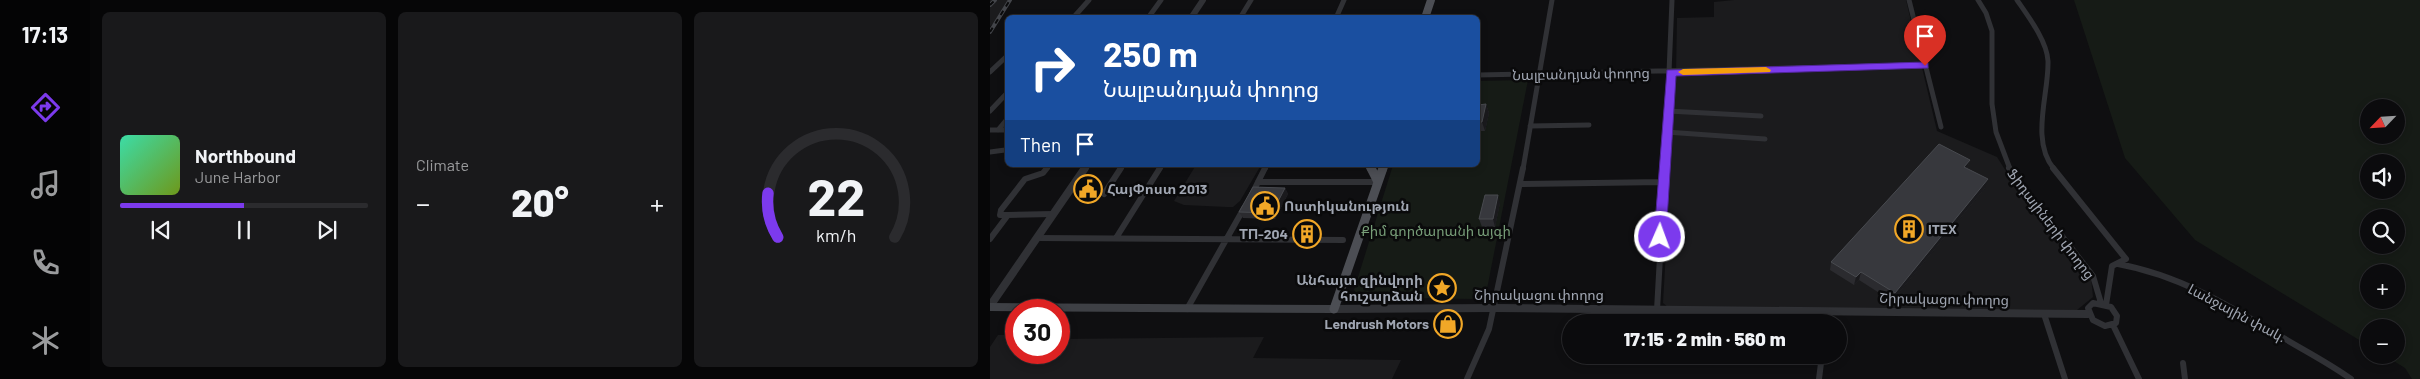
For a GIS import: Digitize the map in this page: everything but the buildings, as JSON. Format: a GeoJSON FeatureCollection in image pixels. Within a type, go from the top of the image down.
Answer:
{"type":"FeatureCollection","features":[{"type":"Feature","properties":{"kind":"main road"},"geometry":{"type":"LineString","coordinates":[[1426,15],[1431,0]]}},
{"type":"Feature","properties":{"kind":"main road"},"geometry":{"type":"LineString","coordinates":[[1370,167],[1378,182]]}},
{"type":"Feature","properties":{"kind":"main road"},"geometry":{"type":"LineString","coordinates":[[1334,309],[1383,167]]}},
{"type":"Feature","properties":{"kind":"main road","name":"Շիրակացու փողոց"},"geometry":{"type":"LineString","coordinates":[[990,306],[1334,309]]}},
{"type":"Feature","properties":{"kind":"street"},"geometry":{"type":"LineString","coordinates":[[1076,15],[1089,0]]}},
{"type":"Feature","properties":{"kind":"street"},"geometry":{"type":"LineString","coordinates":[[1150,15],[1161,0]]}},
{"type":"Feature","properties":{"kind":"street"},"geometry":{"type":"LineString","coordinates":[[1193,15],[1203,0]]}},
{"type":"Feature","properties":{"kind":"street"},"geometry":{"type":"LineString","coordinates":[[1242,15],[1251,0]]}},
{"type":"Feature","properties":{"kind":"street"},"geometry":{"type":"LineString","coordinates":[[1337,15],[1344,0]]}},
{"type":"Feature","properties":{"kind":"street"},"geometry":{"type":"LineString","coordinates":[[1467,379],[1489,329],[1494,308],[1520,184],[1552,0]]}},
{"type":"Feature","properties":{"kind":"street"},"geometry":{"type":"LineString","coordinates":[[1657,310],[1663,182],[1671,73],[1672,0]]}},
{"type":"Feature","properties":{"kind":"street"},"geometry":{"type":"LineString","coordinates":[[1909,0],[1941,127]]}},
{"type":"Feature","properties":{"kind":"street","name":"Ֆիդայիների փողոց"},"geometry":{"type":"LineString","coordinates":[[1978,0],[1986,13],[1992,31],[1992,104],[1996,132],[2006,165],[2093,276],[2104,304],[2117,316],[2113,325]]}},
{"type":"Feature","properties":{"kind":"street"},"geometry":{"type":"LineString","coordinates":[[2017,0],[2036,27],[2048,59],[2042,127],[2046,155],[2055,172],[2124,254],[2126,259],[2116,264],[2110,273],[2104,304],[2090,305],[2088,314],[2099,325],[2113,325],[2123,342],[2139,379]]}},
{"type":"Feature","properties":{"kind":"street"},"geometry":{"type":"LineString","coordinates":[[990,72],[1005,58]]}},
{"type":"Feature","properties":{"kind":"street","name":"Նալբանդյան փողոց"},"geometry":{"type":"LineString","coordinates":[[1480,76],[1925,66]]}},
{"type":"Feature","properties":{"kind":"street"},"geometry":{"type":"LineString","coordinates":[[990,111],[1005,95]]}},
{"type":"Feature","properties":{"kind":"street"},"geometry":{"type":"LineString","coordinates":[[1668,111],[1761,116]]}},
{"type":"Feature","properties":{"kind":"street"},"geometry":{"type":"LineString","coordinates":[[998,130],[1005,122]]}},
{"type":"Feature","properties":{"kind":"street"},"geometry":{"type":"LineString","coordinates":[[1530,126],[1589,125]]}},
{"type":"Feature","properties":{"kind":"street"},"geometry":{"type":"LineString","coordinates":[[990,130],[1005,130]]}},
{"type":"Feature","properties":{"kind":"street"},"geometry":{"type":"LineString","coordinates":[[1666,132],[1765,139]]}},
{"type":"Feature","properties":{"kind":"street"},"geometry":{"type":"LineString","coordinates":[[990,152],[1005,150]]}},
{"type":"Feature","properties":{"kind":"street"},"geometry":{"type":"LineString","coordinates":[[1048,167],[1043,173],[1025,179],[1001,210],[1000,215],[1053,214]]}},
{"type":"Feature","properties":{"kind":"street"},"geometry":{"type":"LineString","coordinates":[[990,306],[1086,167]]}},
{"type":"Feature","properties":{"kind":"street"},"geometry":{"type":"LineString","coordinates":[[1104,194],[1122,167]]}},
{"type":"Feature","properties":{"kind":"street"},"geometry":{"type":"LineString","coordinates":[[1116,238],[1161,167]]}},
{"type":"Feature","properties":{"kind":"street"},"geometry":{"type":"LineString","coordinates":[[1187,309],[1266,167]]}},
{"type":"Feature","properties":{"kind":"street"},"geometry":{"type":"LineString","coordinates":[[1258,182],[1378,182]]}},
{"type":"Feature","properties":{"kind":"street"},"geometry":{"type":"LineString","coordinates":[[1520,184],[1663,182]]}},
{"type":"Feature","properties":{"kind":"street"},"geometry":{"type":"LineString","coordinates":[[990,239],[1008,215]]}},
{"type":"Feature","properties":{"kind":"street"},"geometry":{"type":"LineString","coordinates":[[1037,238],[1342,240]]}},
{"type":"Feature","properties":{"kind":"street","name":"Լանջային փակ."},"geometry":{"type":"LineString","coordinates":[[2116,264],[2165,276],[2242,313],[2324,360],[2350,379]]}},
{"type":"Feature","properties":{"kind":"street","name":"Շիրակացու փողոց"},"geometry":{"type":"LineString","coordinates":[[1334,309],[1494,308],[2088,314]]}},
{"type":"Feature","properties":{"kind":"street"},"geometry":{"type":"LineString","coordinates":[[2044,314],[2065,379]]}},
{"type":"Feature","properties":{"kind":"street"},"geometry":{"type":"LineString","coordinates":[[2183,362],[2186,379]]}},
{"type":"Feature","properties":{"kind":"street"},"geometry":{"type":"LineString","coordinates":[[1819,379],[1821,364]]}},
{"type":"Feature","properties":{"kind":"shaded area"},"geometry":{"type":"Polygon","coordinates":[[[990,0],[1012,0],[998,21],[990,26],[990,0]]]}},
{"type":"Feature","properties":{"kind":"shaded area"},"geometry":{"type":"Polygon","coordinates":[[[1734,0],[1906,0],[1937,131],[1997,157],[2016,187],[2091,277],[2093,297],[2077,310],[1669,308],[1663,303],[1676,75],[1677,18],[1714,17],[1714,2],[1734,0]]]}},
{"type":"Feature","properties":{"kind":"shaded area"},"geometry":{"type":"Polygon","coordinates":[[[1195,167],[1260,167],[1240,201],[1233,207],[1184,205],[1174,201],[1195,167]]]}},
{"type":"Feature","properties":{"kind":"shaded area"},"geometry":{"type":"Polygon","coordinates":[[[998,335],[1005,335],[1005,364],[1070,364],[1070,339],[1264,337],[1253,358],[1401,360],[1392,379],[990,379],[990,347],[998,335]]]}},
{"type":"Feature","properties":{"kind":"green space"},"geometry":{"type":"Polygon","coordinates":[[[2074,0],[2420,0],[2420,379],[2412,379],[2405,368],[2399,364],[2405,364],[2405,319],[2360,319],[2360,341],[2195,240],[2125,158],[2074,0]]]}},
{"type":"Feature","properties":{"kind":"green space","name":"Քիմ գործարանի այգի"},"geometry":{"type":"Polygon","coordinates":[[[1528,80],[1487,289],[1472,299],[1360,297],[1354,290],[1392,167],[1480,167],[1480,81],[1528,80]]]}},
{"type":"Feature","properties":{"kind":"railway"},"geometry":{"type":"LineString","coordinates":[[990,5],[995,0]]}},
{"type":"Feature","properties":{"kind":"railway"},"geometry":{"type":"LineString","coordinates":[[990,32],[1010,0]]}},
{"type":"Feature","properties":{"kind":"slow traffic"},"geometry":{"type":"LineString","coordinates":[[1683,72],[1766,70]]}},
{"type":"Feature","properties":{"kind":"place","name":"ՀայՓոստ 2013"},"geometry":{"type":"Point","coordinates":[1088,189]}},
{"type":"Feature","properties":{"kind":"place","name":"Ոստիկանություն"},"geometry":{"type":"Point","coordinates":[1265,206]}},
{"type":"Feature","properties":{"kind":"place","name":"ITEX"},"geometry":{"type":"Point","coordinates":[1909,229]}},
{"type":"Feature","properties":{"kind":"place","name":"ТП-204"},"geometry":{"type":"Point","coordinates":[1307,234]}},
{"type":"Feature","properties":{"kind":"place","name":"Անհայտ զինվորի հուշարձան"},"geometry":{"type":"Point","coordinates":[1442,288]}},
{"type":"Feature","properties":{"kind":"place","name":"Lendrush Motors"},"geometry":{"type":"Point","coordinates":[1448,324]}},
{"type":"Feature","properties":{"kind":"route"},"geometry":{"type":"LineString","coordinates":[[1660,237],[1671,73],[1925,66]]}}]}
